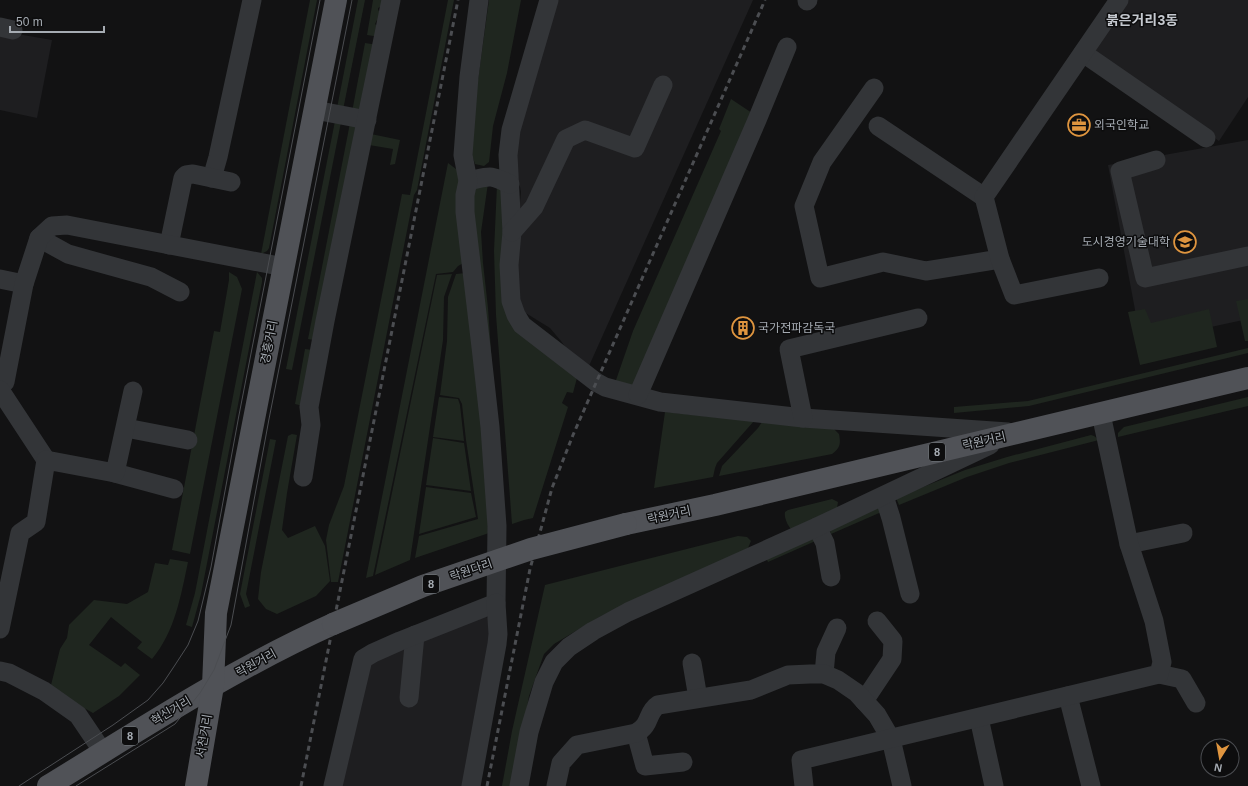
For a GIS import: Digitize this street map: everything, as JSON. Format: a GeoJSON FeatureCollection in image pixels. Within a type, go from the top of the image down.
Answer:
{"type":"FeatureCollection","features":[{"type":"Feature","properties":{"kind":"main road","name":"경흥거리"},"geometry":{"type":"LineString","coordinates":[[213,686],[216,613],[336,0]]}},
{"type":"Feature","properties":{"kind":"main road","name":"락원거리"},"geometry":{"type":"LineString","coordinates":[[626,524],[715,505],[1248,378]]}},
{"type":"Feature","properties":{"kind":"main road","name":"락원다리"},"geometry":{"type":"LineString","coordinates":[[298,640],[423,586],[531,549],[626,524]]}},
{"type":"Feature","properties":{"kind":"main road","name":"락원거리"},"geometry":{"type":"LineString","coordinates":[[213,686],[298,640]]}},
{"type":"Feature","properties":{"kind":"main road","name":"혁신거리"},"geometry":{"type":"LineString","coordinates":[[48,786],[213,686]]}},
{"type":"Feature","properties":{"kind":"main road","name":"서천거리"},"geometry":{"type":"LineString","coordinates":[[196,786],[213,686]]}},
{"type":"Feature","properties":{"kind":"street"},"geometry":{"type":"LineString","coordinates":[[212,178],[218,157],[252,0]]}},
{"type":"Feature","properties":{"kind":"street"},"geometry":{"type":"LineString","coordinates":[[303,477],[311,426],[309,407],[391,0]]}},
{"type":"Feature","properties":{"kind":"street"},"geometry":{"type":"LineString","coordinates":[[471,786],[498,634],[496,603],[497,526],[490,427],[465,212],[465,195],[468,181],[463,155],[469,77],[479,0]]}},
{"type":"Feature","properties":{"kind":"street"},"geometry":{"type":"LineString","coordinates":[[549,0],[511,130],[508,155],[512,232],[509,265],[511,300],[516,315],[522,325],[596,382],[605,387],[638,394],[660,402],[803,418],[1017,433]]}},
{"type":"Feature","properties":{"kind":"street"},"geometry":{"type":"LineString","coordinates":[[984,198],[1119,0]]}},
{"type":"Feature","properties":{"kind":"street"},"geometry":{"type":"LineString","coordinates":[[638,394],[757,120],[787,47]]}},
{"type":"Feature","properties":{"kind":"street"},"geometry":{"type":"LineString","coordinates":[[1084,53],[1206,138]]}},
{"type":"Feature","properties":{"kind":"street"},"geometry":{"type":"LineString","coordinates":[[512,232],[534,207],[566,139],[585,130],[635,148],[663,85]]}},
{"type":"Feature","properties":{"kind":"street"},"geometry":{"type":"LineString","coordinates":[[874,88],[822,162],[804,206],[820,278],[883,262],[926,271],[1000,259]]}},
{"type":"Feature","properties":{"kind":"street"},"geometry":{"type":"LineString","coordinates":[[315,110],[367,120]]}},
{"type":"Feature","properties":{"kind":"street"},"geometry":{"type":"LineString","coordinates":[[878,126],[984,198],[1000,259],[1014,295],[1099,278]]}},
{"type":"Feature","properties":{"kind":"street"},"geometry":{"type":"LineString","coordinates":[[1156,160],[1120,171],[1145,278],[1248,256]]}},
{"type":"Feature","properties":{"kind":"street"},"geometry":{"type":"LineString","coordinates":[[169,244],[183,178],[186,175],[193,174],[231,182]]}},
{"type":"Feature","properties":{"kind":"street"},"geometry":{"type":"LineString","coordinates":[[468,181],[486,176],[493,177],[510,184]]}},
{"type":"Feature","properties":{"kind":"street"},"geometry":{"type":"LineString","coordinates":[[0,386],[5,382],[24,284],[39,238],[52,226],[67,225],[284,268]]}},
{"type":"Feature","properties":{"kind":"street"},"geometry":{"type":"LineString","coordinates":[[39,238],[68,254],[151,277],[180,292]]}},
{"type":"Feature","properties":{"kind":"street"},"geometry":{"type":"LineString","coordinates":[[0,279],[24,284]]}},
{"type":"Feature","properties":{"kind":"street"},"geometry":{"type":"LineString","coordinates":[[803,418],[789,349],[918,318]]}},
{"type":"Feature","properties":{"kind":"street"},"geometry":{"type":"LineString","coordinates":[[0,390],[46,460],[36,522],[20,533],[0,630]]}},
{"type":"Feature","properties":{"kind":"street"},"geometry":{"type":"LineString","coordinates":[[115,473],[133,391]]}},
{"type":"Feature","properties":{"kind":"street"},"geometry":{"type":"LineString","coordinates":[[1101,414],[1129,544],[1154,621],[1162,662],[1159,674]]}},
{"type":"Feature","properties":{"kind":"street"},"geometry":{"type":"LineString","coordinates":[[126,428],[188,440]]}},
{"type":"Feature","properties":{"kind":"street"},"geometry":{"type":"LineString","coordinates":[[519,786],[529,732],[544,682],[554,662],[569,647],[593,631],[628,612],[817,527],[1017,433]]}},
{"type":"Feature","properties":{"kind":"street"},"geometry":{"type":"LineString","coordinates":[[46,460],[115,473],[174,489]]}},
{"type":"Feature","properties":{"kind":"street"},"geometry":{"type":"LineString","coordinates":[[884,496],[910,594]]}},
{"type":"Feature","properties":{"kind":"street"},"geometry":{"type":"LineString","coordinates":[[817,527],[825,543],[831,577]]}},
{"type":"Feature","properties":{"kind":"street"},"geometry":{"type":"LineString","coordinates":[[1129,544],[1183,533]]}},
{"type":"Feature","properties":{"kind":"street"},"geometry":{"type":"LineString","coordinates":[[333,786],[363,659],[373,653],[415,635],[496,603]]}},
{"type":"Feature","properties":{"kind":"street"},"geometry":{"type":"LineString","coordinates":[[864,701],[892,659],[893,641],[877,621]]}},
{"type":"Feature","properties":{"kind":"street"},"geometry":{"type":"LineString","coordinates":[[824,674],[826,652],[837,628]]}},
{"type":"Feature","properties":{"kind":"street"},"geometry":{"type":"LineString","coordinates":[[408,698],[415,635]]}},
{"type":"Feature","properties":{"kind":"street"},"geometry":{"type":"LineString","coordinates":[[692,663],[698,698]]}},
{"type":"Feature","properties":{"kind":"street"},"geometry":{"type":"LineString","coordinates":[[0,671],[9,673],[44,691],[78,715],[102,752]]}},
{"type":"Feature","properties":{"kind":"street"},"geometry":{"type":"LineString","coordinates":[[556,786],[560,762],[577,744],[636,733],[644,728],[652,709],[658,705],[751,690],[788,675],[810,674],[824,674],[838,680],[857,693],[877,715],[891,739],[902,786]]}},
{"type":"Feature","properties":{"kind":"street"},"geometry":{"type":"LineString","coordinates":[[804,786],[801,760],[1159,674],[1182,679],[1196,703]]}},
{"type":"Feature","properties":{"kind":"street"},"geometry":{"type":"LineString","coordinates":[[1068,696],[1091,786]]}},
{"type":"Feature","properties":{"kind":"street"},"geometry":{"type":"LineString","coordinates":[[979,718],[994,786]]}},
{"type":"Feature","properties":{"kind":"street"},"geometry":{"type":"LineString","coordinates":[[636,733],[645,766],[683,762]]}},
{"type":"Feature","properties":{"kind":"shaded area"},"geometry":{"type":"Polygon","coordinates":[[[310,0],[317,0],[269,248],[261,254],[310,0]]]}},
{"type":"Feature","properties":{"kind":"shaded area"},"geometry":{"type":"Polygon","coordinates":[[[358,0],[365,0],[343,110],[337,108],[358,0]]]}},
{"type":"Feature","properties":{"kind":"shaded area"},"geometry":{"type":"Polygon","coordinates":[[[373,0],[387,0],[378,8],[381,13],[379,20],[377,20],[375,24],[378,27],[380,37],[367,35],[373,0]]]}},
{"type":"Feature","properties":{"kind":"shaded area"},"geometry":{"type":"Polygon","coordinates":[[[448,0],[454,0],[417,190],[414,195],[338,582],[331,582],[326,540],[329,525],[344,486],[402,194],[410,195],[448,0]]]}},
{"type":"Feature","properties":{"kind":"shaded area"},"geometry":{"type":"Polygon","coordinates":[[[489,0],[521,0],[507,73],[493,126],[489,162],[484,166],[475,164],[469,145],[489,0]]]}},
{"type":"Feature","properties":{"kind":"shaded area"},"geometry":{"type":"Polygon","coordinates":[[[557,0],[753,0],[589,366],[570,354],[550,328],[524,312],[519,301],[514,265],[521,192],[514,155],[516,132],[557,0]]]}},
{"type":"Feature","properties":{"kind":"shaded area"},"geometry":{"type":"Polygon","coordinates":[[[1126,0],[1248,0],[1248,97],[1219,141],[1090,54],[1126,0]]]}},
{"type":"Feature","properties":{"kind":"shaded area"},"geometry":{"type":"Polygon","coordinates":[[[0,31],[52,40],[37,118],[0,110],[0,31]]]}},
{"type":"Feature","properties":{"kind":"shaded area"},"geometry":{"type":"Polygon","coordinates":[[[365,43],[378,45],[365,115],[352,112],[365,43]]]}},
{"type":"Feature","properties":{"kind":"shaded area"},"geometry":{"type":"Polygon","coordinates":[[[731,99],[755,115],[634,388],[615,383],[633,331],[721,131],[719,129],[731,99]]]}},
{"type":"Feature","properties":{"kind":"shaded area"},"geometry":{"type":"Polygon","coordinates":[[[335,121],[341,122],[292,370],[286,369],[335,121]]]}},
{"type":"Feature","properties":{"kind":"shaded area"},"geometry":{"type":"Polygon","coordinates":[[[350,123],[361,124],[319,341],[308,339],[350,123]]]}},
{"type":"Feature","properties":{"kind":"shaded area"},"geometry":{"type":"Polygon","coordinates":[[[371,134],[400,140],[395,164],[390,165],[393,149],[369,145],[371,134]]]}},
{"type":"Feature","properties":{"kind":"shaded area","name":"도시경영기술대학"},"geometry":{"type":"Polygon","coordinates":[[[1248,140],[1248,319],[1141,342],[1108,165],[1248,140]]]}},
{"type":"Feature","properties":{"kind":"shaded area"},"geometry":{"type":"Polygon","coordinates":[[[448,163],[464,175],[467,261],[458,266],[453,272],[436,274],[373,576],[366,578],[448,163]]]}},
{"type":"Feature","properties":{"kind":"shaded area"},"geometry":{"type":"Polygon","coordinates":[[[488,183],[481,232],[496,422],[471,204],[476,188],[488,183]]]}},
{"type":"Feature","properties":{"kind":"shaded area"},"geometry":{"type":"Polygon","coordinates":[[[497,185],[504,189],[506,309],[578,374],[573,393],[567,392],[562,403],[568,407],[533,518],[512,524],[496,315],[494,251],[497,185]]]}},
{"type":"Feature","properties":{"kind":"shaded area"},"geometry":{"type":"Polygon","coordinates":[[[229,272],[237,277],[242,289],[190,554],[172,550],[214,331],[220,332],[229,272]]]}},
{"type":"Feature","properties":{"kind":"shaded area"},"geometry":{"type":"Polygon","coordinates":[[[257,272],[262,278],[262,282],[201,594],[192,627],[186,625],[195,593],[257,272]]]}},
{"type":"Feature","properties":{"kind":"shaded area"},"geometry":{"type":"Polygon","coordinates":[[[466,273],[492,532],[415,558],[419,536],[478,519],[462,404],[459,398],[440,395],[447,341],[448,297],[456,274],[466,273]]]}},
{"type":"Feature","properties":{"kind":"shaded area"},"geometry":{"type":"Polygon","coordinates":[[[452,274],[444,297],[443,340],[410,560],[375,575],[437,275],[452,274]]]}},
{"type":"Feature","properties":{"kind":"shaded area"},"geometry":{"type":"Polygon","coordinates":[[[1248,299],[1248,341],[1245,341],[1236,301],[1248,299]]]}},
{"type":"Feature","properties":{"kind":"shaded area"},"geometry":{"type":"Polygon","coordinates":[[[1145,309],[1151,323],[1209,309],[1217,347],[1140,365],[1128,312],[1145,309]]]}},
{"type":"Feature","properties":{"kind":"shaded area"},"geometry":{"type":"Polygon","coordinates":[[[1248,348],[1248,353],[1029,406],[954,413],[954,407],[1028,401],[1248,348]]]}},
{"type":"Feature","properties":{"kind":"shaded area"},"geometry":{"type":"Polygon","coordinates":[[[305,349],[313,350],[303,406],[295,404],[305,349]]]}},
{"type":"Feature","properties":{"kind":"shaded area"},"geometry":{"type":"Polygon","coordinates":[[[439,397],[458,399],[464,441],[433,437],[439,397]]]}},
{"type":"Feature","properties":{"kind":"shaded area"},"geometry":{"type":"Polygon","coordinates":[[[1248,397],[1248,406],[1118,437],[1118,433],[1124,427],[1248,397]]]}},
{"type":"Feature","properties":{"kind":"shaded area"},"geometry":{"type":"Polygon","coordinates":[[[665,412],[754,421],[717,463],[713,477],[654,488],[665,412]]]}},
{"type":"Feature","properties":{"kind":"shaded area"},"geometry":{"type":"Polygon","coordinates":[[[762,422],[834,429],[839,434],[839,446],[832,454],[719,476],[722,466],[762,422]]]}},
{"type":"Feature","properties":{"kind":"shaded area"},"geometry":{"type":"Polygon","coordinates":[[[292,434],[297,435],[282,530],[288,538],[315,526],[325,546],[330,581],[316,596],[277,614],[266,609],[258,599],[261,572],[288,436],[292,434]]]}},
{"type":"Feature","properties":{"kind":"shaded area"},"geometry":{"type":"Polygon","coordinates":[[[1091,435],[1099,440],[1009,463],[967,477],[899,505],[896,498],[965,470],[1007,457],[1091,435]]]}},
{"type":"Feature","properties":{"kind":"shaded area"},"geometry":{"type":"Polygon","coordinates":[[[433,438],[464,443],[471,491],[426,485],[433,438]]]}},
{"type":"Feature","properties":{"kind":"shaded area"},"geometry":{"type":"Polygon","coordinates":[[[270,439],[276,440],[246,594],[250,606],[245,608],[240,594],[270,439]]]}},
{"type":"Feature","properties":{"kind":"shaded area"},"geometry":{"type":"Polygon","coordinates":[[[426,487],[471,493],[476,517],[419,534],[426,487]]]}},
{"type":"Feature","properties":{"kind":"shaded area"},"geometry":{"type":"Polygon","coordinates":[[[832,499],[838,502],[837,508],[791,529],[788,525],[785,519],[785,512],[788,510],[832,499]]]}},
{"type":"Feature","properties":{"kind":"shaded area"},"geometry":{"type":"Polygon","coordinates":[[[884,504],[886,510],[831,534],[829,528],[884,504]]]}},
{"type":"Feature","properties":{"kind":"shaded area"},"geometry":{"type":"Polygon","coordinates":[[[817,533],[820,539],[768,562],[765,556],[817,533]]]}},
{"type":"Feature","properties":{"kind":"shaded area"},"geometry":{"type":"Polygon","coordinates":[[[738,536],[747,537],[751,541],[748,548],[601,616],[554,644],[544,654],[529,696],[513,786],[502,786],[512,731],[545,585],[738,536]]]}},
{"type":"Feature","properties":{"kind":"shaded area"},"geometry":{"type":"Polygon","coordinates":[[[170,559],[188,562],[180,600],[172,625],[160,648],[152,659],[137,648],[142,642],[111,617],[89,645],[121,667],[125,663],[140,675],[119,696],[93,713],[50,689],[60,649],[67,638],[69,625],[94,600],[127,604],[148,592],[155,563],[168,565],[170,559]]]}},
{"type":"Feature","properties":{"kind":"shaded area"},"geometry":{"type":"Polygon","coordinates":[[[482,616],[490,618],[494,628],[463,786],[339,786],[367,663],[482,616]]]}},
{"type":"Feature","properties":{"kind":"tram line"},"geometry":{"type":"LineString","coordinates":[[19,786],[113,725],[148,700],[163,683],[188,645],[198,621],[211,567],[320,0]]}},
{"type":"Feature","properties":{"kind":"tram line"},"geometry":{"type":"LineString","coordinates":[[76,786],[175,724],[200,693],[214,670],[231,625],[269,419],[352,0]]}},
{"type":"Feature","properties":{"kind":"railway"},"geometry":{"type":"LineString","coordinates":[[301,786],[458,0]]}},
{"type":"Feature","properties":{"kind":"railway"},"geometry":{"type":"LineString","coordinates":[[487,786],[530,569],[552,488],[573,435],[765,0]]}},
{"type":"Feature","properties":{"kind":"place","name":"외국인학교"},"geometry":{"type":"Point","coordinates":[1079,125]}},
{"type":"Feature","properties":{"kind":"place","name":"도시경영기술대학"},"geometry":{"type":"Point","coordinates":[1185,242]}},
{"type":"Feature","properties":{"kind":"place","name":"국가전파감독국"},"geometry":{"type":"Point","coordinates":[743,328]}},
{"type":"Feature","properties":{"kind":"district","name":"붉은거리3동"},"geometry":{"type":"Point","coordinates":[1142,20]}}]}
